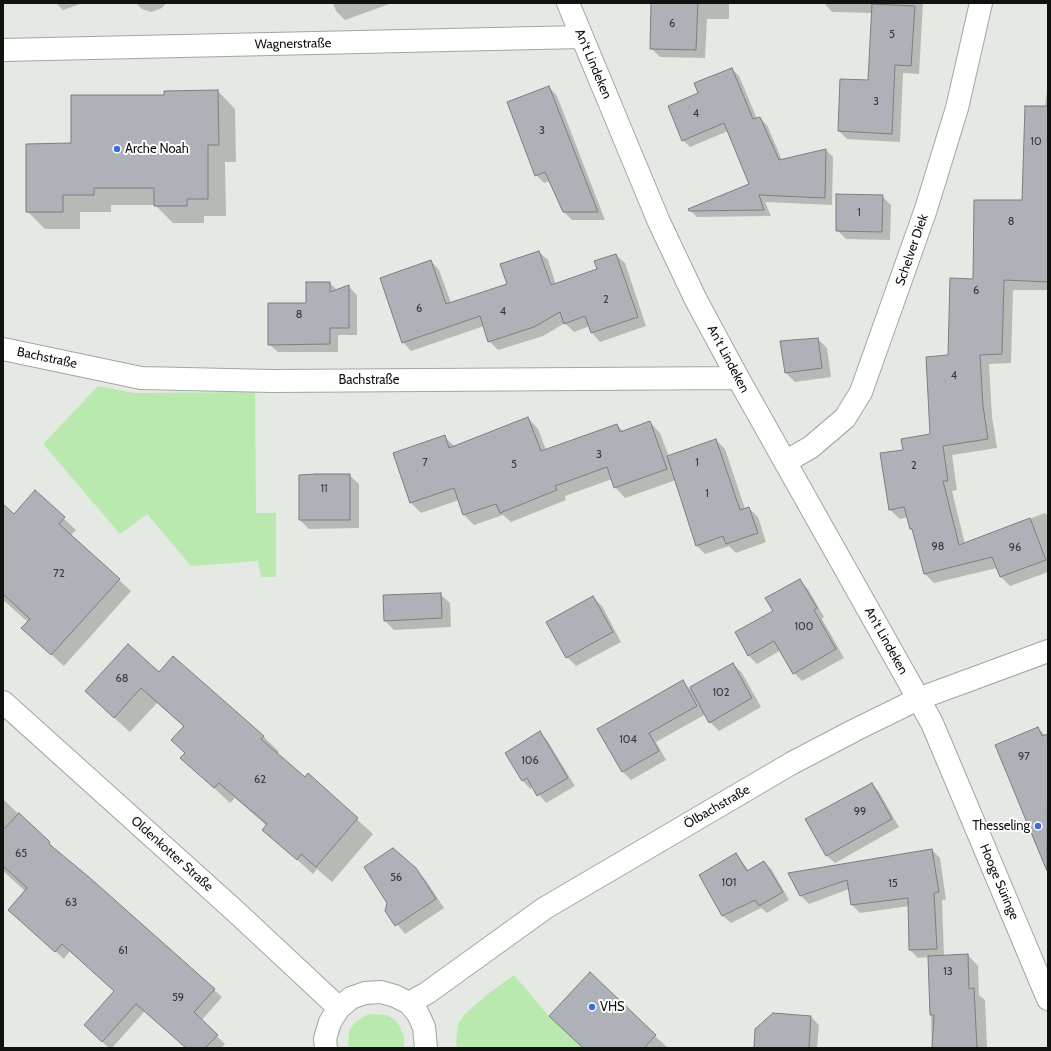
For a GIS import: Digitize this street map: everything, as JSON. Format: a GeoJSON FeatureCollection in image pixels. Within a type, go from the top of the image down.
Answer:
{"type":"FeatureCollection","features":[{"type":"Feature","properties":{"kind":"street","name":"An't Lindeken"},"geometry":{"type":"LineString","coordinates":[[568,3],[659,222],[696,300],[738,378],[918,699]]}},
{"type":"Feature","properties":{"kind":"street","name":"Schelver Diek"},"geometry":{"type":"LineString","coordinates":[[785,462],[811,446],[845,418],[860,392],[926,209],[957,108],[981,3]]}},
{"type":"Feature","properties":{"kind":"street","name":"Wagnerstraße"},"geometry":{"type":"LineString","coordinates":[[3,50],[582,37]]}},
{"type":"Feature","properties":{"kind":"street","name":"Bachstraße"},"geometry":{"type":"LineString","coordinates":[[3,349],[141,378],[280,381],[738,378]]}},
{"type":"Feature","properties":{"kind":"street","name":"Ölbachstraße"},"geometry":{"type":"LineString","coordinates":[[409,1003],[427,993],[545,908],[606,870],[792,763],[918,699],[1048,651]]}},
{"type":"Feature","properties":{"kind":"street","name":"Hooge Süringe"},"geometry":{"type":"LineString","coordinates":[[918,699],[932,723],[1048,999]]}},
{"type":"Feature","properties":{"kind":"street","name":"Oldenkotter Straße"},"geometry":{"type":"LineString","coordinates":[[3,702],[234,910],[339,1008]]}},
{"type":"Feature","properties":{"kind":"street"},"geometry":{"type":"LineString","coordinates":[[326,1048],[326,1039],[330,1022],[339,1008],[351,998],[365,993],[380,992],[395,996],[409,1003],[418,1014],[424,1027],[426,1048]]}},
{"type":"Feature","properties":{"kind":"green space"},"geometry":{"type":"Polygon","coordinates":[[[98,386],[135,393],[255,392],[256,513],[276,513],[276,577],[261,577],[258,561],[191,566],[147,514],[120,534],[43,444],[98,386]]]}},
{"type":"Feature","properties":{"kind":"green space"},"geometry":{"type":"Polygon","coordinates":[[[514,975],[549,1016],[583,1048],[457,1048],[456,1041],[458,1024],[465,1014],[485,996],[514,975]]]}},
{"type":"Feature","properties":{"kind":"green space"},"geometry":{"type":"Polygon","coordinates":[[[369,1014],[387,1015],[395,1020],[404,1037],[404,1048],[348,1048],[349,1031],[361,1018],[369,1014]]]}},
{"type":"Feature","properties":{"kind":"building"},"geometry":{"type":"Polygon","coordinates":[[[651,3],[698,3],[696,50],[650,49],[651,3]]]}},
{"type":"Feature","properties":{"kind":"building"},"geometry":{"type":"Polygon","coordinates":[[[872,4],[915,6],[911,66],[895,65],[892,134],[838,131],[840,79],[868,80],[872,4]]]}},
{"type":"Feature","properties":{"kind":"building"},"geometry":{"type":"Polygon","coordinates":[[[732,68],[753,119],[760,117],[779,160],[826,149],[825,198],[759,195],[764,210],[689,211],[688,209],[749,184],[724,123],[682,141],[668,106],[698,93],[694,83],[732,68]]]}},
{"type":"Feature","properties":{"kind":"building"},"geometry":{"type":"Polygon","coordinates":[[[549,86],[598,212],[563,212],[545,172],[535,176],[507,102],[549,86]]]}},
{"type":"Feature","properties":{"kind":"building","name":"Arche Noah"},"geometry":{"type":"Polygon","coordinates":[[[218,90],[219,145],[208,145],[208,199],[187,199],[187,206],[154,206],[154,188],[94,188],[94,195],[63,195],[63,212],[26,212],[26,144],[71,143],[71,95],[164,95],[164,91],[218,90]]]}},
{"type":"Feature","properties":{"kind":"building"},"geometry":{"type":"Polygon","coordinates":[[[1025,106],[1048,106],[1048,282],[1004,280],[1002,354],[980,355],[983,406],[988,439],[943,446],[948,481],[943,481],[959,545],[1030,518],[1046,560],[1000,577],[992,557],[924,574],[912,529],[910,529],[904,507],[889,510],[880,453],[903,450],[901,439],[930,434],[926,357],[948,355],[950,278],[973,279],[974,200],[1022,200],[1025,106]]]}},
{"type":"Feature","properties":{"kind":"building"},"geometry":{"type":"Polygon","coordinates":[[[836,194],[883,195],[882,232],[836,231],[836,194]]]}},
{"type":"Feature","properties":{"kind":"building"},"geometry":{"type":"Polygon","coordinates":[[[539,251],[551,285],[597,269],[594,261],[616,254],[638,317],[591,333],[585,316],[564,324],[560,312],[534,327],[488,342],[480,316],[402,343],[380,278],[431,260],[446,304],[507,284],[500,264],[539,251]]]}},
{"type":"Feature","properties":{"kind":"building"},"geometry":{"type":"Polygon","coordinates":[[[306,282],[330,282],[330,292],[349,285],[349,328],[330,328],[330,344],[268,345],[268,303],[306,303],[306,282]]]}},
{"type":"Feature","properties":{"kind":"building"},"geometry":{"type":"Polygon","coordinates":[[[818,338],[822,368],[785,373],[780,341],[818,338]]]}},
{"type":"Feature","properties":{"kind":"building"},"geometry":{"type":"Polygon","coordinates":[[[528,417],[541,451],[617,424],[620,432],[650,421],[667,469],[614,488],[607,467],[555,486],[557,490],[500,513],[496,504],[463,515],[454,488],[410,503],[393,453],[445,435],[449,448],[528,417]]]}},
{"type":"Feature","properties":{"kind":"building"},"geometry":{"type":"Polygon","coordinates":[[[716,439],[740,510],[749,507],[758,533],[726,544],[723,536],[696,546],[667,456],[716,439]]]}},
{"type":"Feature","properties":{"kind":"building"},"geometry":{"type":"Polygon","coordinates":[[[350,474],[350,520],[299,520],[299,475],[350,474]]]}},
{"type":"Feature","properties":{"kind":"building"},"geometry":{"type":"Polygon","coordinates":[[[35,490],[65,517],[59,524],[120,579],[51,655],[21,628],[30,619],[3,594],[3,504],[14,514],[35,490]]]}},
{"type":"Feature","properties":{"kind":"building"},"geometry":{"type":"Polygon","coordinates":[[[800,579],[817,608],[814,610],[836,649],[793,674],[774,641],[748,656],[735,632],[773,611],[765,598],[800,579]]]}},
{"type":"Feature","properties":{"kind":"building"},"geometry":{"type":"Polygon","coordinates":[[[441,593],[442,618],[384,621],[383,595],[441,593]]]}},
{"type":"Feature","properties":{"kind":"building"},"geometry":{"type":"Polygon","coordinates":[[[593,596],[613,632],[566,658],[546,622],[593,596]]]}},
{"type":"Feature","properties":{"kind":"building"},"geometry":{"type":"Polygon","coordinates":[[[128,644],[159,672],[173,656],[264,736],[261,739],[305,777],[308,773],[358,818],[316,867],[301,854],[297,860],[262,830],[267,824],[219,783],[214,788],[180,758],[185,753],[171,740],[184,726],[141,688],[114,718],[85,691],[128,644]]]}},
{"type":"Feature","properties":{"kind":"building"},"geometry":{"type":"Polygon","coordinates":[[[733,663],[752,698],[709,723],[690,687],[733,663]]]}},
{"type":"Feature","properties":{"kind":"building"},"geometry":{"type":"Polygon","coordinates":[[[683,680],[697,706],[649,733],[659,751],[622,772],[597,729],[683,680]]]}},
{"type":"Feature","properties":{"kind":"building"},"geometry":{"type":"Polygon","coordinates":[[[1038,727],[1042,736],[1048,734],[1047,871],[995,745],[1038,727]]]}},
{"type":"Feature","properties":{"kind":"building"},"geometry":{"type":"Polygon","coordinates":[[[540,731],[568,778],[537,796],[527,778],[522,781],[505,753],[540,731]]]}},
{"type":"Feature","properties":{"kind":"building"},"geometry":{"type":"Polygon","coordinates":[[[872,783],[892,819],[826,856],[805,819],[872,783]]]}},
{"type":"Feature","properties":{"kind":"building"},"geometry":{"type":"Polygon","coordinates":[[[19,813],[50,842],[49,844],[90,878],[215,989],[194,1012],[218,1035],[205,1048],[186,1048],[136,1004],[102,1042],[84,1025],[114,991],[62,944],[55,952],[8,910],[27,888],[3,866],[3,830],[19,813]]]}},
{"type":"Feature","properties":{"kind":"building"},"geometry":{"type":"Polygon","coordinates":[[[393,848],[416,868],[436,899],[395,926],[385,911],[387,903],[364,867],[393,848]]]}},
{"type":"Feature","properties":{"kind":"building"},"geometry":{"type":"Polygon","coordinates":[[[932,849],[939,892],[934,893],[937,949],[909,950],[908,898],[851,905],[847,880],[800,896],[788,873],[932,849]]]}},
{"type":"Feature","properties":{"kind":"building"},"geometry":{"type":"Polygon","coordinates":[[[736,853],[747,871],[764,861],[783,892],[759,906],[755,900],[722,916],[699,875],[736,853]]]}},
{"type":"Feature","properties":{"kind":"building"},"geometry":{"type":"Polygon","coordinates":[[[968,954],[969,989],[974,988],[977,1048],[932,1048],[934,1015],[930,1015],[928,956],[968,954]]]}},
{"type":"Feature","properties":{"kind":"building","name":"VHS"},"geometry":{"type":"Polygon","coordinates":[[[590,972],[656,1035],[644,1048],[583,1048],[549,1016],[590,972]]]}},
{"type":"Feature","properties":{"kind":"building"},"geometry":{"type":"Polygon","coordinates":[[[773,1013],[811,1016],[809,1048],[754,1048],[755,1029],[773,1013]]]}},
{"type":"Feature","properties":{"kind":"place","name":"Arche Noah"},"geometry":{"type":"Point","coordinates":[117,149]}},
{"type":"Feature","properties":{"kind":"place","name":"Thesseling"},"geometry":{"type":"Point","coordinates":[1038,826]}},
{"type":"Feature","properties":{"kind":"place","name":"VHS"},"geometry":{"type":"Point","coordinates":[592,1007]}}]}
